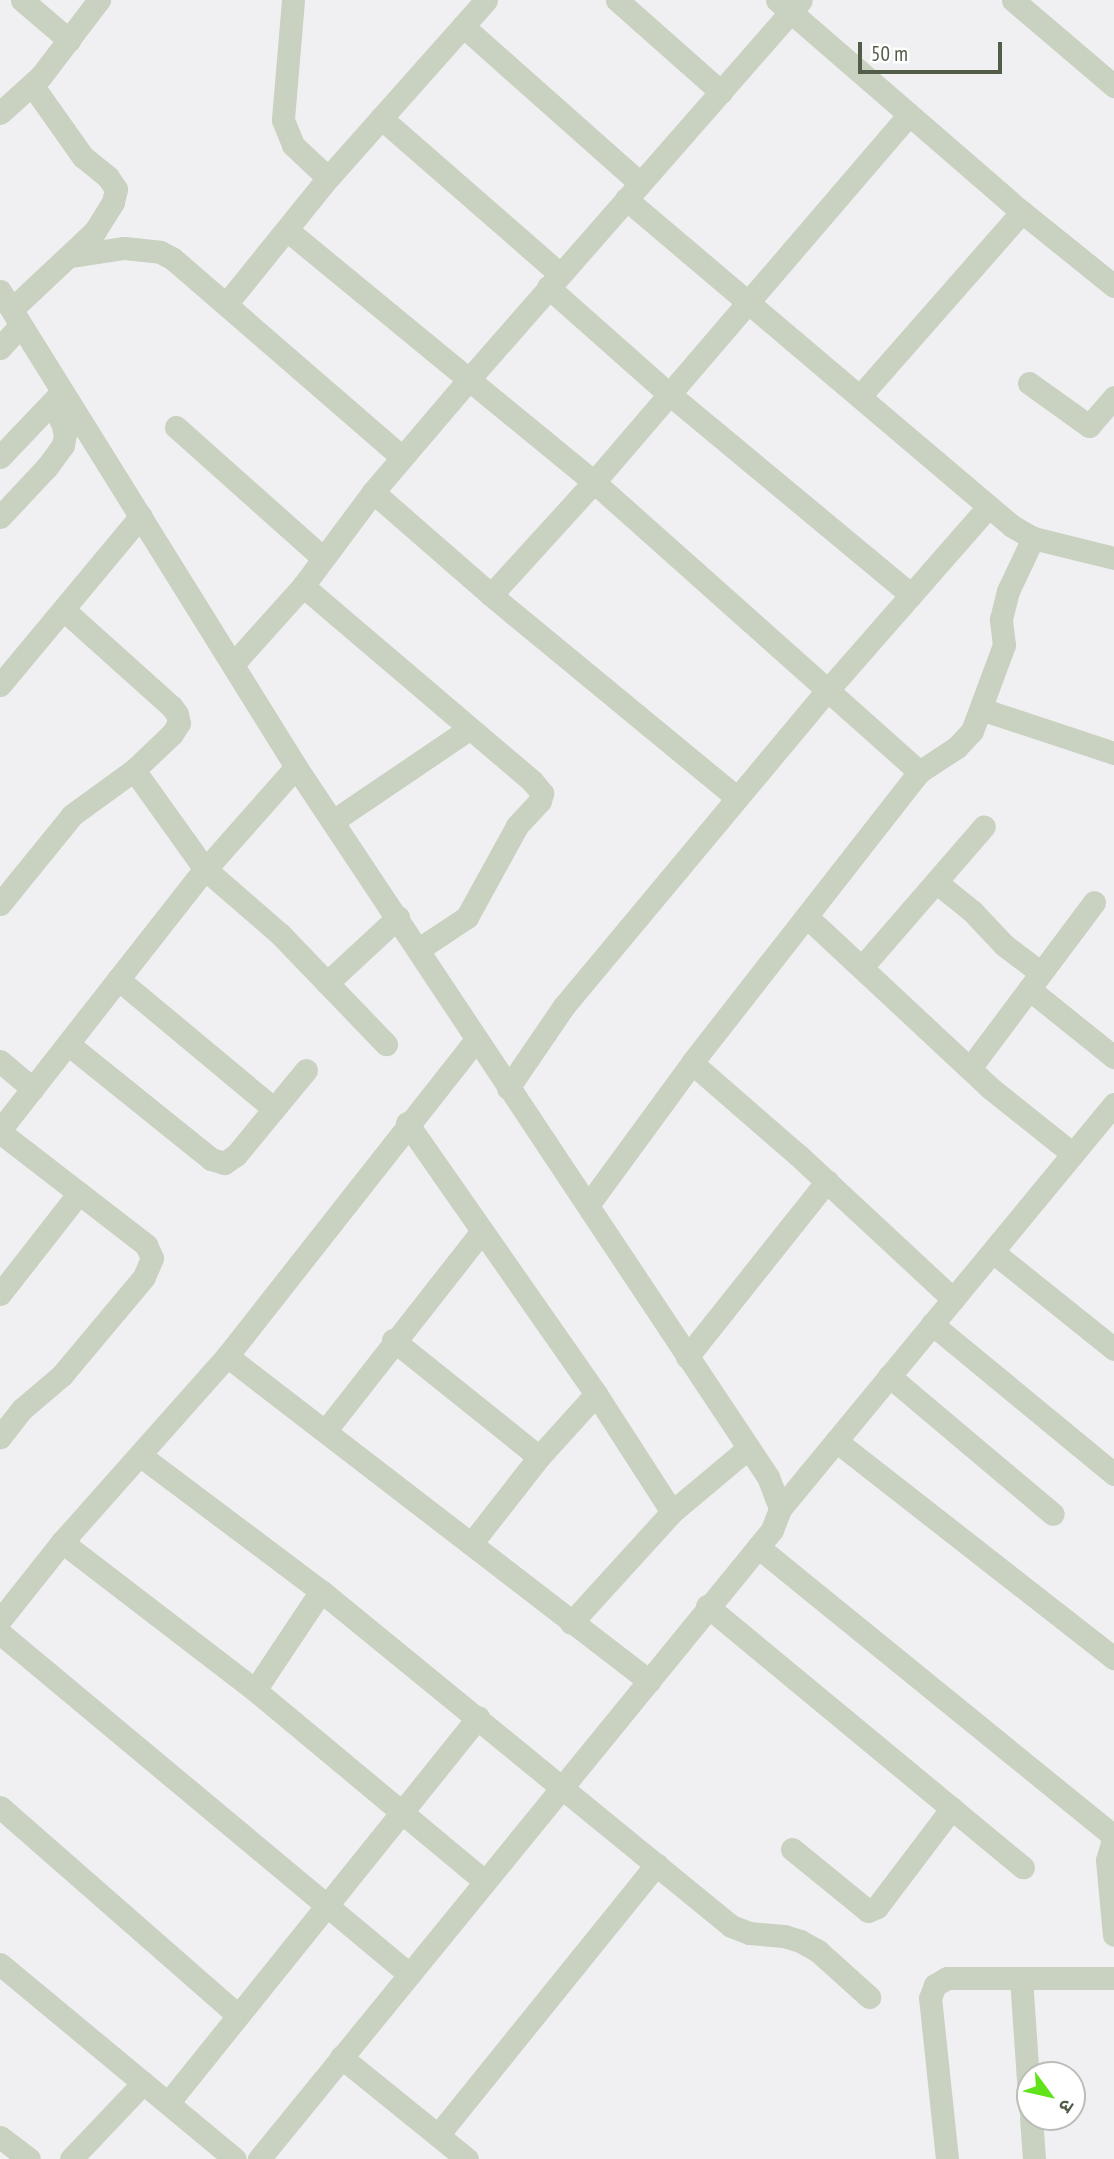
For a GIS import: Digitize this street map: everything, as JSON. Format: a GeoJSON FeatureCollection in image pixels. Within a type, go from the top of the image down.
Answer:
{"type":"FeatureCollection","features":[{"type":"Feature","properties":{"kind":"street"},"geometry":{"type":"LineString","coordinates":[[22,0],[69,40]]}},
{"type":"Feature","properties":{"kind":"street"},"geometry":{"type":"LineString","coordinates":[[0,113],[32,85],[100,0]]}},
{"type":"Feature","properties":{"kind":"street"},"geometry":{"type":"LineString","coordinates":[[293,0],[283,120],[293,145],[328,178]]}},
{"type":"Feature","properties":{"kind":"street"},"geometry":{"type":"LineString","coordinates":[[226,303],[328,178],[486,0]]}},
{"type":"Feature","properties":{"kind":"street"},"geometry":{"type":"LineString","coordinates":[[617,0],[721,92]]}},
{"type":"Feature","properties":{"kind":"street"},"geometry":{"type":"LineString","coordinates":[[1013,0],[1114,86]]}},
{"type":"Feature","properties":{"kind":"street"},"geometry":{"type":"LineString","coordinates":[[234,663],[303,586],[402,457],[721,92],[790,4],[909,114],[1022,212],[1114,286]]}},
{"type":"Feature","properties":{"kind":"street"},"geometry":{"type":"LineString","coordinates":[[463,26],[746,302],[861,395],[988,507],[1033,538],[1114,558]]}},
{"type":"Feature","properties":{"kind":"street"},"geometry":{"type":"LineString","coordinates":[[0,348],[11,308],[70,256],[102,222],[113,202],[116,189],[108,177],[83,157],[32,85]]}},
{"type":"Feature","properties":{"kind":"street"},"geometry":{"type":"LineString","coordinates":[[491,595],[594,482],[909,114]]}},
{"type":"Feature","properties":{"kind":"street"},"geometry":{"type":"LineString","coordinates":[[381,118],[668,393],[911,595]]}},
{"type":"Feature","properties":{"kind":"street"},"geometry":{"type":"LineString","coordinates":[[861,395],[1022,212]]}},
{"type":"Feature","properties":{"kind":"street"},"geometry":{"type":"LineString","coordinates":[[287,230],[594,482],[826,692],[919,772]]}},
{"type":"Feature","properties":{"kind":"street"},"geometry":{"type":"LineString","coordinates":[[70,256],[124,248],[160,252],[192,273],[402,457]]}},
{"type":"Feature","properties":{"kind":"street"},"geometry":{"type":"LineString","coordinates":[[11,308],[57,397],[141,516],[296,767],[398,917],[475,1040],[588,1205],[747,1450],[768,1477],[780,1509]]}},
{"type":"Feature","properties":{"kind":"street"},"geometry":{"type":"LineString","coordinates":[[1029,383],[1089,426],[1114,397]]}},
{"type":"Feature","properties":{"kind":"street"},"geometry":{"type":"LineString","coordinates":[[0,457],[57,397]]}},
{"type":"Feature","properties":{"kind":"street"},"geometry":{"type":"LineString","coordinates":[[0,517],[47,467],[63,444],[65,434],[57,397]]}},
{"type":"Feature","properties":{"kind":"street"},"geometry":{"type":"LineString","coordinates":[[176,427],[323,558]]}},
{"type":"Feature","properties":{"kind":"street"},"geometry":{"type":"LineString","coordinates":[[373,492],[491,595],[737,798]]}},
{"type":"Feature","properties":{"kind":"street"},"geometry":{"type":"LineString","coordinates":[[508,1088],[564,1006],[826,692],[988,507]]}},
{"type":"Feature","properties":{"kind":"street"},"geometry":{"type":"LineString","coordinates":[[0,685],[141,516]]}},
{"type":"Feature","properties":{"kind":"street"},"geometry":{"type":"LineString","coordinates":[[588,1205],[692,1063],[919,772],[964,740],[981,709],[1004,645],[1001,619],[1008,592],[1033,538]]}},
{"type":"Feature","properties":{"kind":"street"},"geometry":{"type":"LineString","coordinates":[[303,586],[540,789],[542,797],[517,825],[467,917],[419,949]]}},
{"type":"Feature","properties":{"kind":"street"},"geometry":{"type":"LineString","coordinates":[[0,904],[72,815],[134,771],[172,734],[179,723],[177,714],[64,610]]}},
{"type":"Feature","properties":{"kind":"street"},"geometry":{"type":"LineString","coordinates":[[981,709],[1114,753]]}},
{"type":"Feature","properties":{"kind":"street"},"geometry":{"type":"LineString","coordinates":[[333,821],[469,729]]}},
{"type":"Feature","properties":{"kind":"street"},"geometry":{"type":"LineString","coordinates":[[3,1425],[62,1375],[144,1278],[150,1265],[151,1251],[0,1131],[205,869],[296,767]]}},
{"type":"Feature","properties":{"kind":"street"},"geometry":{"type":"LineString","coordinates":[[134,771],[205,869],[260,915],[386,1044]]}},
{"type":"Feature","properties":{"kind":"street"},"geometry":{"type":"LineString","coordinates":[[862,967],[984,826]]}},
{"type":"Feature","properties":{"kind":"street"},"geometry":{"type":"LineString","coordinates":[[936,882],[972,911],[1035,981],[1114,1057]]}},
{"type":"Feature","properties":{"kind":"street"},"geometry":{"type":"LineString","coordinates":[[970,1068],[1094,902]]}},
{"type":"Feature","properties":{"kind":"street"},"geometry":{"type":"LineString","coordinates":[[327,983],[398,917]]}},
{"type":"Feature","properties":{"kind":"street"},"geometry":{"type":"LineString","coordinates":[[807,917],[970,1068],[1073,1154]]}},
{"type":"Feature","properties":{"kind":"street"},"geometry":{"type":"LineString","coordinates":[[118,979],[274,1109]]}},
{"type":"Feature","properties":{"kind":"street"},"geometry":{"type":"LineString","coordinates":[[0,1620],[62,1542],[227,1356],[475,1040]]}},
{"type":"Feature","properties":{"kind":"street"},"geometry":{"type":"LineString","coordinates":[[68,1044],[217,1162],[230,1161],[306,1070]]}},
{"type":"Feature","properties":{"kind":"street"},"geometry":{"type":"LineString","coordinates":[[0,1061],[33,1089]]}},
{"type":"Feature","properties":{"kind":"street"},"geometry":{"type":"LineString","coordinates":[[692,1063],[827,1181],[953,1299]]}},
{"type":"Feature","properties":{"kind":"street"},"geometry":{"type":"LineString","coordinates":[[259,2159],[649,1681],[707,1606],[772,1530],[780,1509],[1114,1104]]}},
{"type":"Feature","properties":{"kind":"street"},"geometry":{"type":"LineString","coordinates":[[407,1124],[596,1394],[672,1512]]}},
{"type":"Feature","properties":{"kind":"street"},"geometry":{"type":"LineString","coordinates":[[687,1357],[827,1181]]}},
{"type":"Feature","properties":{"kind":"street"},"geometry":{"type":"LineString","coordinates":[[0,1294],[79,1194]]}},
{"type":"Feature","properties":{"kind":"street"},"geometry":{"type":"LineString","coordinates":[[326,1430],[393,1340],[481,1232]]}},
{"type":"Feature","properties":{"kind":"street"},"geometry":{"type":"LineString","coordinates":[[993,1252],[1114,1349]]}},
{"type":"Feature","properties":{"kind":"street"},"geometry":{"type":"LineString","coordinates":[[932,1324],[1114,1474]]}},
{"type":"Feature","properties":{"kind":"street"},"geometry":{"type":"LineString","coordinates":[[393,1340],[539,1457]]}},
{"type":"Feature","properties":{"kind":"street"},"geometry":{"type":"LineString","coordinates":[[227,1356],[326,1430],[570,1623],[649,1681]]}},
{"type":"Feature","properties":{"kind":"street"},"geometry":{"type":"LineString","coordinates":[[889,1376],[1053,1514]]}},
{"type":"Feature","properties":{"kind":"street"},"geometry":{"type":"LineString","coordinates":[[471,1544],[539,1457],[596,1394]]}},
{"type":"Feature","properties":{"kind":"street"},"geometry":{"type":"LineString","coordinates":[[836,1441],[1114,1658]]}},
{"type":"Feature","properties":{"kind":"street"},"geometry":{"type":"LineString","coordinates":[[570,1623],[672,1512],[747,1450]]}},
{"type":"Feature","properties":{"kind":"street"},"geometry":{"type":"LineString","coordinates":[[141,1456],[321,1591],[732,1926],[749,1933],[784,1936],[800,1941],[818,1951],[869,1997]]}},
{"type":"Feature","properties":{"kind":"street"},"geometry":{"type":"LineString","coordinates":[[62,1542],[255,1690],[484,1881]]}},
{"type":"Feature","properties":{"kind":"street"},"geometry":{"type":"LineString","coordinates":[[758,1547],[1114,1836],[1107,1860],[1114,1935]]}},
{"type":"Feature","properties":{"kind":"street"},"geometry":{"type":"LineString","coordinates":[[255,1690],[321,1591]]}},
{"type":"Feature","properties":{"kind":"street"},"geometry":{"type":"LineString","coordinates":[[707,1606],[1023,1867]]}},
{"type":"Feature","properties":{"kind":"street"},"geometry":{"type":"LineString","coordinates":[[0,1633],[410,1974]]}},
{"type":"Feature","properties":{"kind":"street"},"geometry":{"type":"LineString","coordinates":[[168,2103],[478,1717]]}},
{"type":"Feature","properties":{"kind":"street"},"geometry":{"type":"LineString","coordinates":[[0,1807],[238,2015]]}},
{"type":"Feature","properties":{"kind":"street"},"geometry":{"type":"LineString","coordinates":[[792,1849],[868,1911],[877,1908],[952,1808]]}},
{"type":"Feature","properties":{"kind":"street"},"geometry":{"type":"LineString","coordinates":[[438,2135],[657,1864]]}},
{"type":"Feature","properties":{"kind":"street"},"geometry":{"type":"LineString","coordinates":[[0,1964],[235,2159]]}},
{"type":"Feature","properties":{"kind":"street"},"geometry":{"type":"LineString","coordinates":[[947,2159],[930,1998],[935,1985],[947,1978],[1114,1978]]}},
{"type":"Feature","properties":{"kind":"street"},"geometry":{"type":"LineString","coordinates":[[1020,1978],[1026,2061]]}},
{"type":"Feature","properties":{"kind":"street"},"geometry":{"type":"LineString","coordinates":[[341,2057],[467,2159]]}},
{"type":"Feature","properties":{"kind":"street"},"geometry":{"type":"LineString","coordinates":[[71,2159],[143,2083]]}},
{"type":"Feature","properties":{"kind":"street"},"geometry":{"type":"LineString","coordinates":[[1032,2131],[1034,2159]]}},
{"type":"Feature","properties":{"kind":"street"},"geometry":{"type":"LineString","coordinates":[[0,2137],[29,2159]]}}]}
